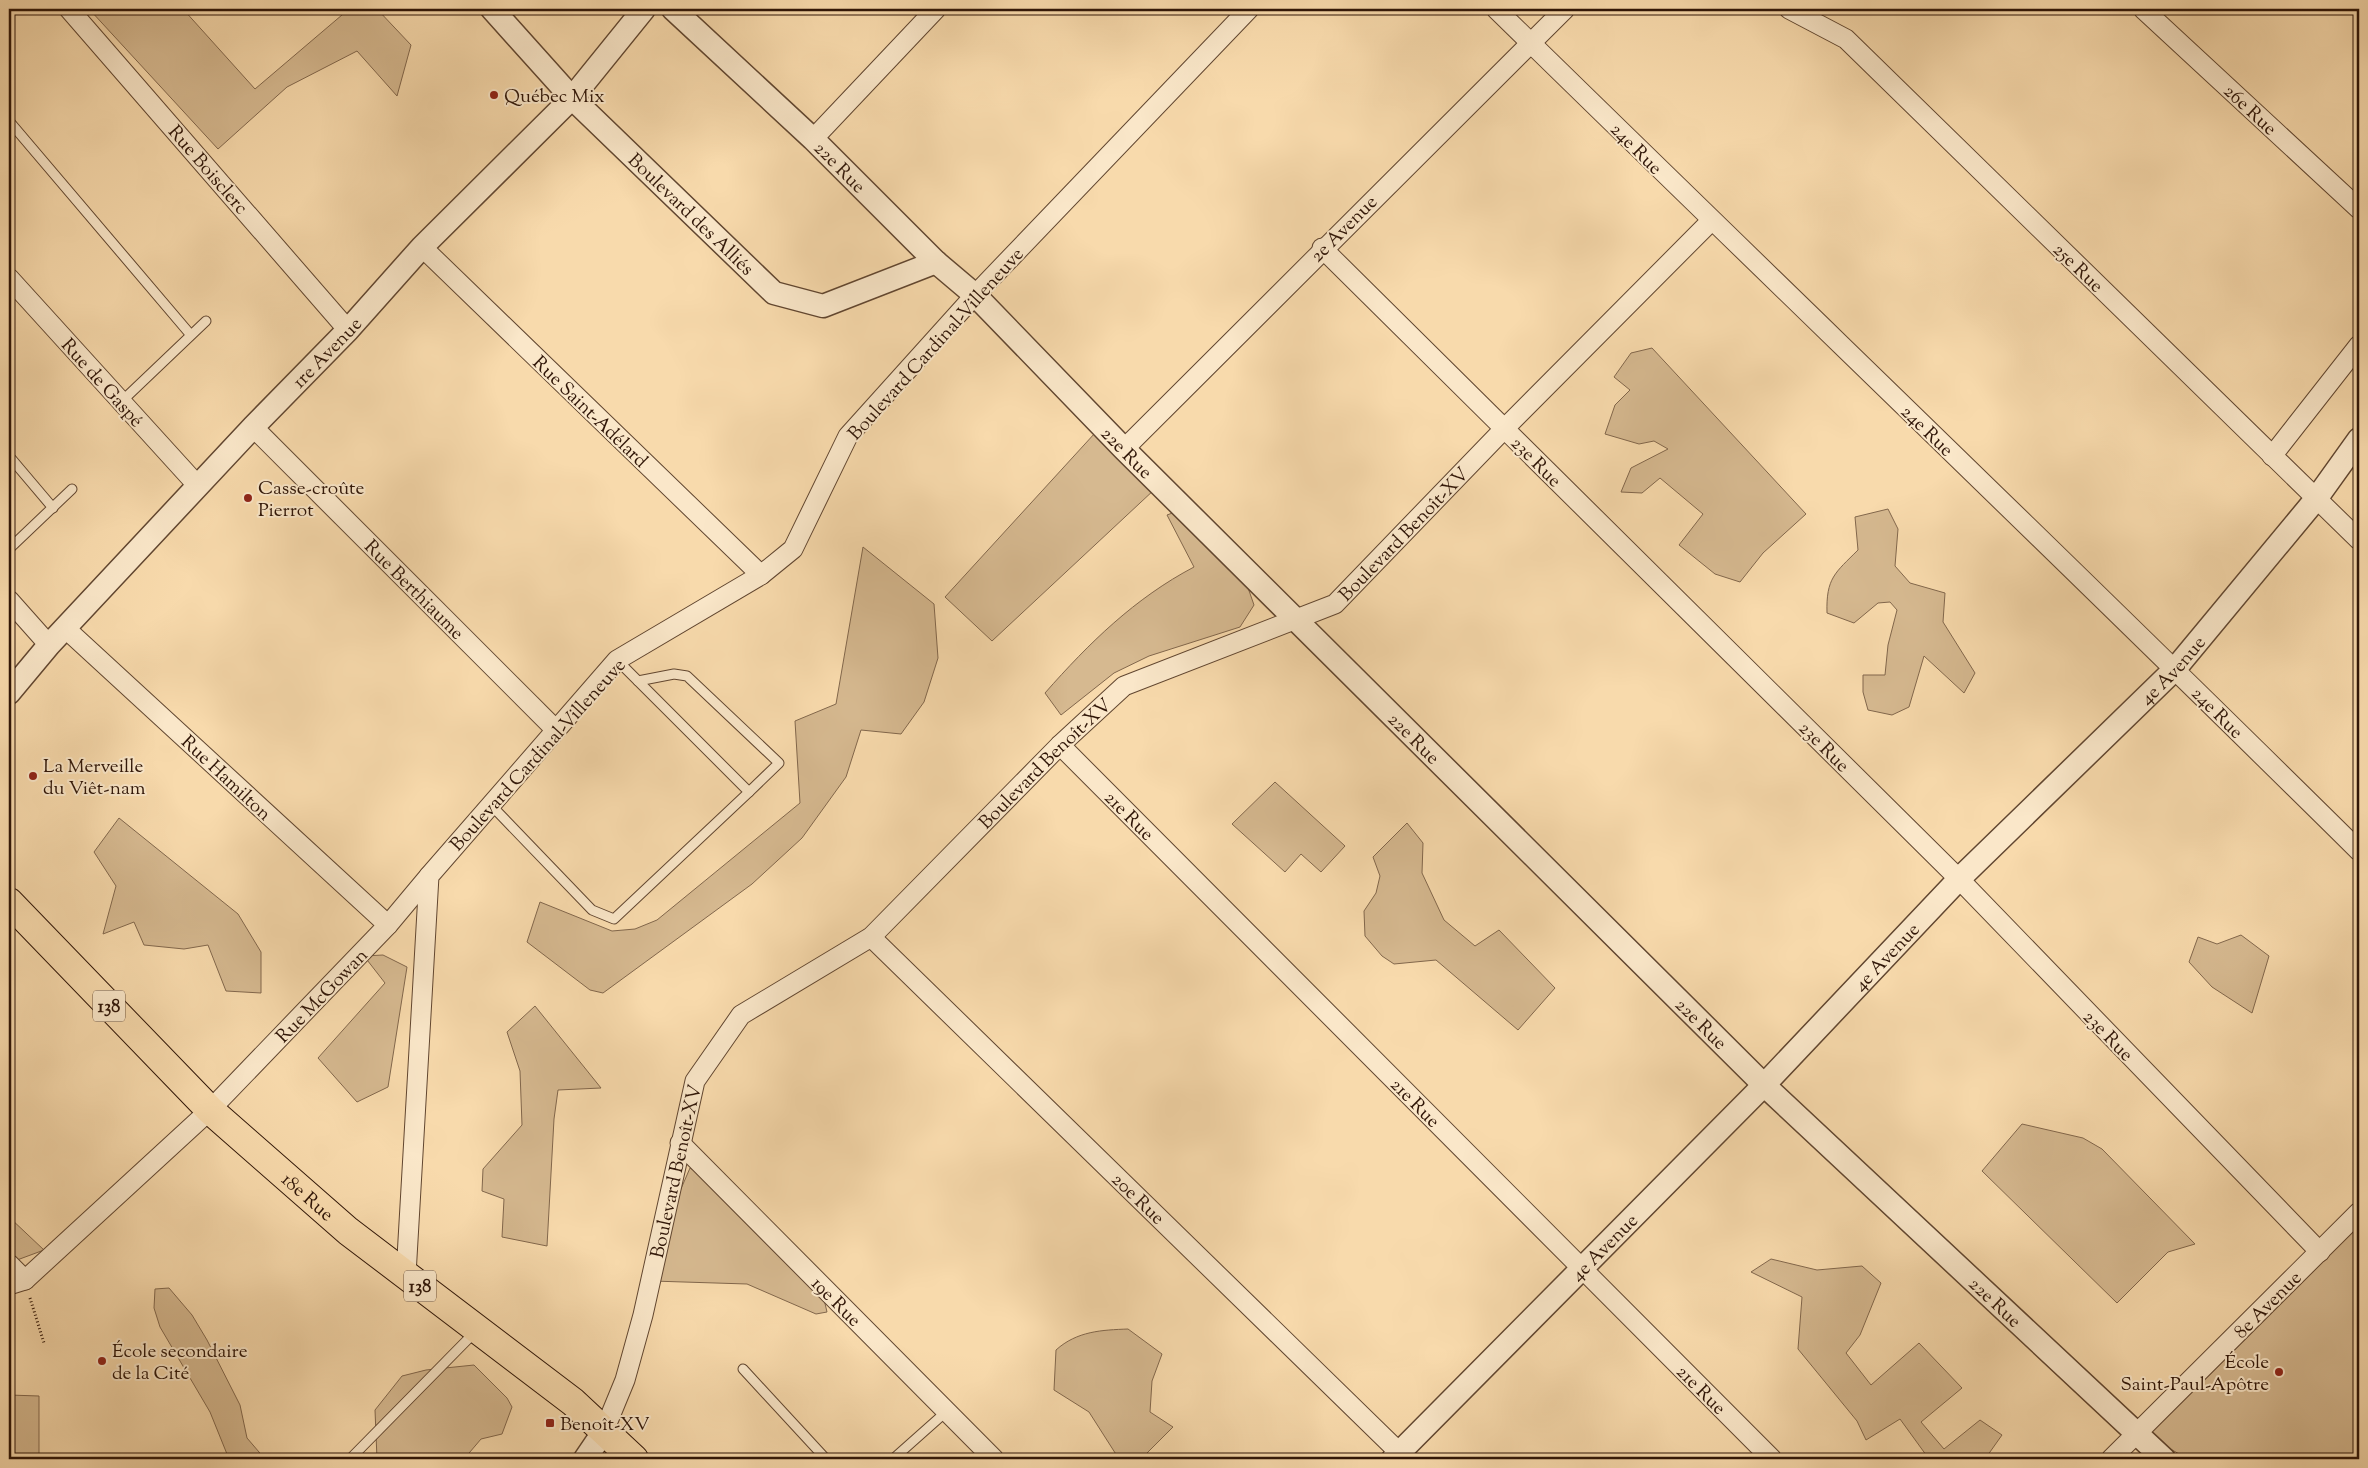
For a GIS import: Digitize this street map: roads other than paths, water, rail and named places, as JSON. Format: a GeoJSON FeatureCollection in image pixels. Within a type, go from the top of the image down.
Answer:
{"type":"FeatureCollection","features":[{"type":"Feature","properties":{"kind":"main road","name":"18e Rue"},"geometry":{"type":"LineString","coordinates":[[9,902],[210,1110],[348,1231],[573,1402],[634,1459]]}},
{"type":"Feature","properties":{"kind":"street","name":"Rue Boisclerc"},"geometry":{"type":"LineString","coordinates":[[69,9],[348,330]]}},
{"type":"Feature","properties":{"kind":"street","name":"Boulevard des Alliés"},"geometry":{"type":"LineString","coordinates":[[492,9],[572,98],[774,293],[823,306],[936,262]]}},
{"type":"Feature","properties":{"kind":"street","name":"1re Avenue"},"geometry":{"type":"LineString","coordinates":[[10,687],[253,427],[348,330],[422,247],[572,98],[644,9]]}},
{"type":"Feature","properties":{"kind":"street","name":"22e Rue"},"geometry":{"type":"LineString","coordinates":[[673,9],[813,138],[936,262],[975,295],[1124,449],[1764,1085],[2137,1436],[2164,1459]]}},
{"type":"Feature","properties":{"kind":"street"},"geometry":{"type":"LineString","coordinates":[[813,138],[936,9]]}},
{"type":"Feature","properties":{"kind":"street","name":"Boulevard Cardinal-Villeneuve"},"geometry":{"type":"LineString","coordinates":[[429,876],[617,660],[761,575],[793,549],[848,436],[975,295],[1249,9]]}},
{"type":"Feature","properties":{"kind":"street","name":"24e Rue"},"geometry":{"type":"LineString","coordinates":[[1496,9],[1711,221],[2175,668],[2359,851]]}},
{"type":"Feature","properties":{"kind":"street","name":"2e Avenue"},"geometry":{"type":"LineString","coordinates":[[1124,449],[1322,248],[1565,9]]}},
{"type":"Feature","properties":{"kind":"street","name":"25e Rue"},"geometry":{"type":"LineString","coordinates":[[1789,9],[1846,39],[2359,540]]}},
{"type":"Feature","properties":{"kind":"street","name":"26e Rue"},"geometry":{"type":"LineString","coordinates":[[2143,9],[2359,209]]}},
{"type":"Feature","properties":{"kind":"street","name":"Boulevard Benoît-XV"},"geometry":{"type":"LineString","coordinates":[[585,1459],[604,1431],[625,1380],[642,1315],[695,1081],[741,1016],[871,937],[1060,745],[1124,686],[1336,604],[1504,429],[1711,221]]}},
{"type":"Feature","properties":{"kind":"street","name":"Rue Saint-Adélard"},"geometry":{"type":"LineString","coordinates":[[422,247],[761,575]]}},
{"type":"Feature","properties":{"kind":"street","name":"23e Rue"},"geometry":{"type":"LineString","coordinates":[[1322,248],[1959,879],[2320,1252]]}},
{"type":"Feature","properties":{"kind":"street","name":"Rue de Gaspé"},"geometry":{"type":"LineString","coordinates":[[9,278],[198,486]]}},
{"type":"Feature","properties":{"kind":"street"},"geometry":{"type":"LineString","coordinates":[[2272,456],[2359,345]]}},
{"type":"Feature","properties":{"kind":"street","name":"Rue Berthiaume"},"geometry":{"type":"LineString","coordinates":[[253,427],[556,730]]}},
{"type":"Feature","properties":{"kind":"street","name":"4e Avenue"},"geometry":{"type":"LineString","coordinates":[[1399,1457],[1764,1085],[1959,879],[2175,668],[2316,499],[2359,439]]}},
{"type":"Feature","properties":{"kind":"street"},"geometry":{"type":"LineString","coordinates":[[9,600],[49,645]]}},
{"type":"Feature","properties":{"kind":"street","name":"Rue Hamilton"},"geometry":{"type":"LineString","coordinates":[[65,628],[388,925]]}},
{"type":"Feature","properties":{"kind":"street","name":"21e Rue"},"geometry":{"type":"LineString","coordinates":[[1060,745],[1772,1459]]}},
{"type":"Feature","properties":{"kind":"street"},"geometry":{"type":"LineString","coordinates":[[406,1276],[429,876]]}},
{"type":"Feature","properties":{"kind":"street","name":"Rue McGowan"},"geometry":{"type":"LineString","coordinates":[[210,1110],[388,925],[429,876]]}},
{"type":"Feature","properties":{"kind":"street","name":"20e Rue"},"geometry":{"type":"LineString","coordinates":[[871,937],[1399,1457]]}},
{"type":"Feature","properties":{"kind":"street"},"geometry":{"type":"LineString","coordinates":[[9,1264],[17,1283],[210,1110]]}},
{"type":"Feature","properties":{"kind":"street","name":"19e Rue"},"geometry":{"type":"LineString","coordinates":[[680,1143],[994,1459]]}},
{"type":"Feature","properties":{"kind":"street","name":"8e Avenue"},"geometry":{"type":"LineString","coordinates":[[2111,1459],[2137,1436],[2359,1212]]}},
{"type":"Feature","properties":{"kind":"lane"},"geometry":{"type":"LineString","coordinates":[[9,121],[190,334]]}},
{"type":"Feature","properties":{"kind":"lane"},"geometry":{"type":"LineString","coordinates":[[121,402],[190,334],[206,321]]}},
{"type":"Feature","properties":{"kind":"lane"},"geometry":{"type":"LineString","coordinates":[[9,456],[52,508]]}},
{"type":"Feature","properties":{"kind":"lane"},"geometry":{"type":"LineString","coordinates":[[9,549],[72,489]]}},
{"type":"Feature","properties":{"kind":"lane"},"geometry":{"type":"LineString","coordinates":[[617,660],[749,792]]}},
{"type":"Feature","properties":{"kind":"lane"},"geometry":{"type":"LineString","coordinates":[[490,805],[592,910],[614,918],[779,762],[687,676],[674,674],[638,680]]}},
{"type":"Feature","properties":{"kind":"lane"},"geometry":{"type":"LineString","coordinates":[[350,1459],[477,1330]]}},
{"type":"Feature","properties":{"kind":"lane"},"geometry":{"type":"LineString","coordinates":[[743,1369],[826,1459]]}},
{"type":"Feature","properties":{"kind":"lane"},"geometry":{"type":"LineString","coordinates":[[894,1459],[947,1411]]}},
{"type":"Feature","properties":{"kind":"place","name":"Québec Mix"},"geometry":{"type":"Point","coordinates":[494,95]}},
{"type":"Feature","properties":{"kind":"place","name":"Casse-croûte Pierrot"},"geometry":{"type":"Point","coordinates":[248,498]}},
{"type":"Feature","properties":{"kind":"place","name":"La Merveille du Viêt-nam"},"geometry":{"type":"Point","coordinates":[33,776]}},
{"type":"Feature","properties":{"kind":"place","name":"École secondaire de la Cité"},"geometry":{"type":"Point","coordinates":[102,1361]}},
{"type":"Feature","properties":{"kind":"place","name":"École Saint-Paul-Apôtre"},"geometry":{"type":"Point","coordinates":[2279,1372]}},
{"type":"Feature","properties":{"kind":"place","name":"Benoît-XV"},"geometry":{"type":"Point","coordinates":[550,1423]}}]}
